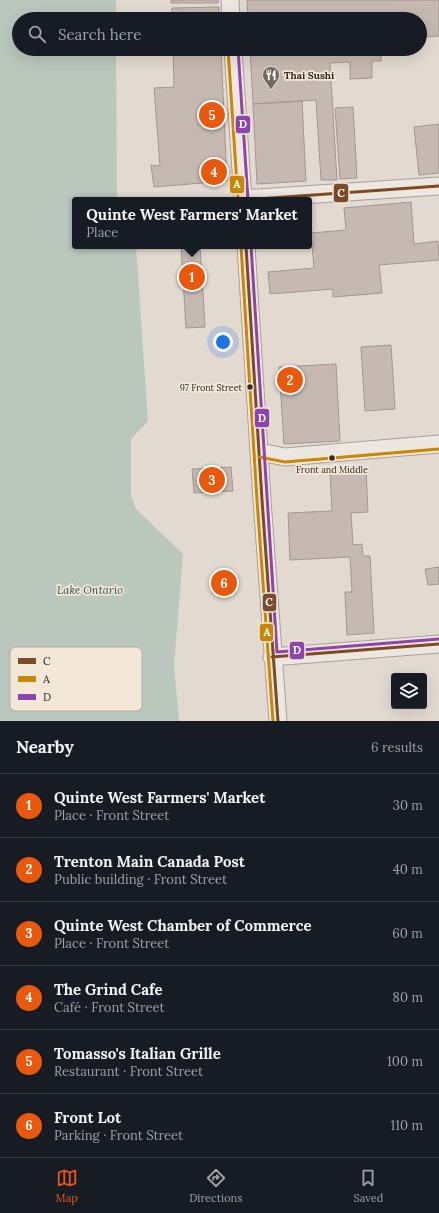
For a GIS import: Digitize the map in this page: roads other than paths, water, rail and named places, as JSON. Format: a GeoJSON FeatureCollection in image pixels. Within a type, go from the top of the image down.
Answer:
{"type":"FeatureCollection","features":[{"type":"Feature","properties":{"kind":"street"},"geometry":{"type":"LineString","coordinates":[[230,0],[231,12]]}},
{"type":"Feature","properties":{"kind":"street"},"geometry":{"type":"LineString","coordinates":[[233,56],[243,197]]}},
{"type":"Feature","properties":{"kind":"street"},"geometry":{"type":"LineString","coordinates":[[285,197],[439,186]]}},
{"type":"Feature","properties":{"kind":"street"},"geometry":{"type":"LineString","coordinates":[[246,249],[272,657],[278,721]]}},
{"type":"Feature","properties":{"kind":"street"},"geometry":{"type":"LineString","coordinates":[[260,452],[285,457],[439,444]]}},
{"type":"Feature","properties":{"kind":"street"},"geometry":{"type":"LineString","coordinates":[[272,657],[439,644]]}},
{"type":"Feature","properties":{"kind":"water","name":"Lake Ontario"},"geometry":{"type":"Polygon","coordinates":[[[0,0],[116,0],[116,12],[12,12],[12,56],[116,56],[117,197],[72,197],[72,249],[136,249],[148,421],[131,439],[131,495],[136,509],[183,554],[174,666],[179,721],[0,721],[0,0]]]}},
{"type":"Feature","properties":{"kind":"place","name":"Thai Sushi"},"geometry":{"type":"Point","coordinates":[271,90]}},
{"type":"Feature","properties":{"kind":"place","name":"Tomasso's Italian Grille"},"geometry":{"type":"Point","coordinates":[212,115]}},
{"type":"Feature","properties":{"kind":"place","name":"The Grind Cafe"},"geometry":{"type":"Point","coordinates":[214,172]}},
{"type":"Feature","properties":{"kind":"place","name":"Quinte West Farmers' Market"},"geometry":{"type":"Point","coordinates":[192,277]}},
{"type":"Feature","properties":{"kind":"place","name":"Trenton Main Canada Post"},"geometry":{"type":"Point","coordinates":[290,380]}},
{"type":"Feature","properties":{"kind":"place","name":"97 Front Street"},"geometry":{"type":"Point","coordinates":[250,387]}},
{"type":"Feature","properties":{"kind":"place","name":"Front and Middle"},"geometry":{"type":"Point","coordinates":[332,458]}},
{"type":"Feature","properties":{"kind":"place","name":"Quinte West Chamber of Commerce"},"geometry":{"type":"Point","coordinates":[212,480]}},
{"type":"Feature","properties":{"kind":"place","name":"Front Lot"},"geometry":{"type":"Point","coordinates":[224,583]}}]}
